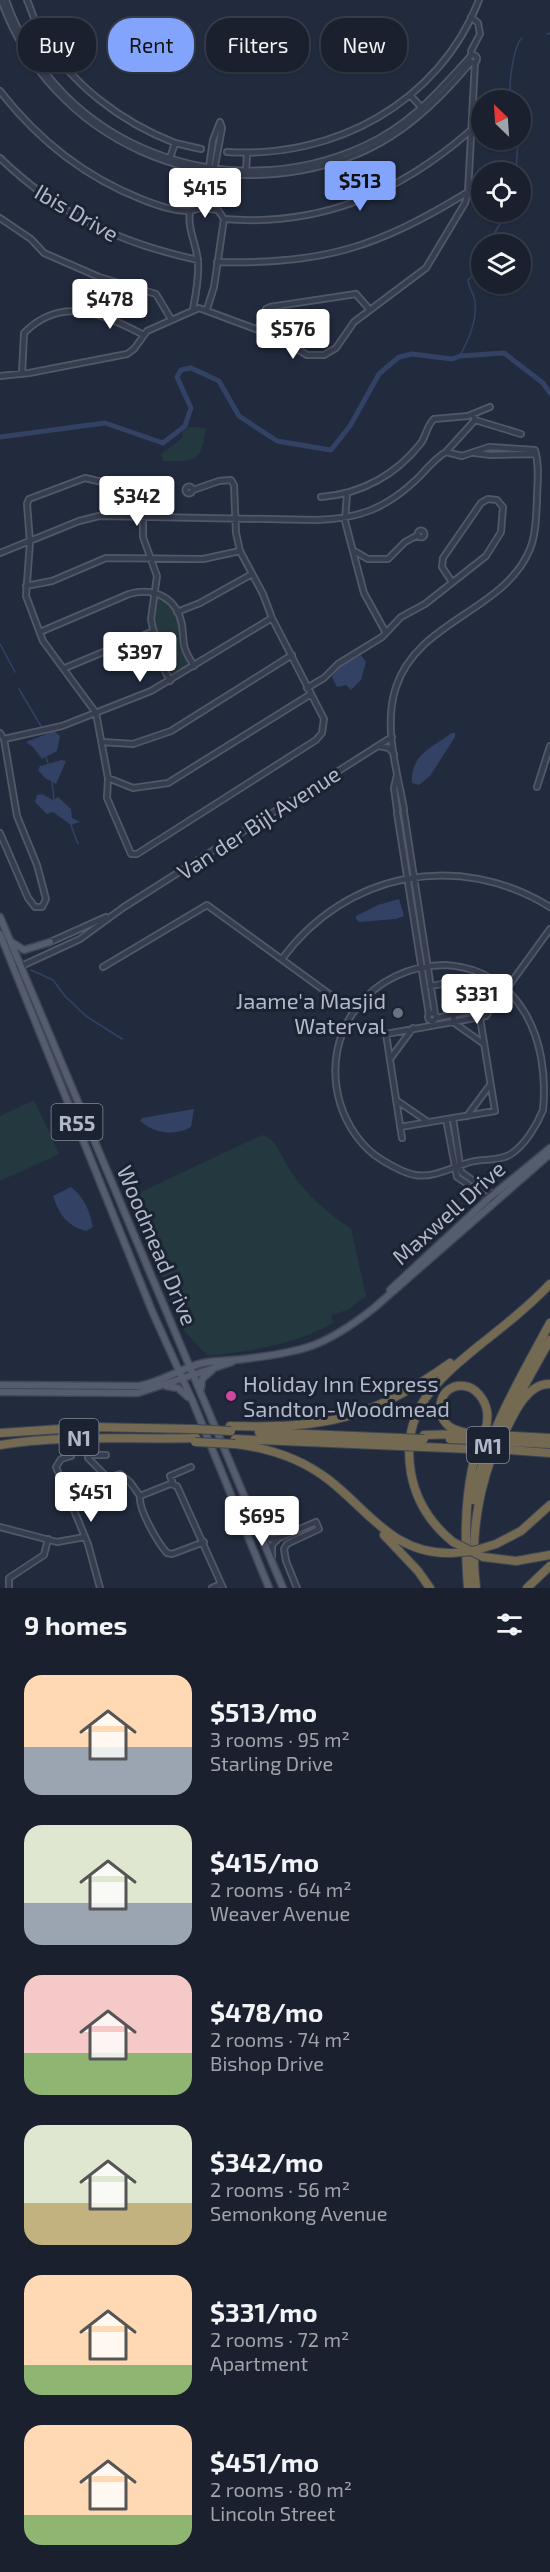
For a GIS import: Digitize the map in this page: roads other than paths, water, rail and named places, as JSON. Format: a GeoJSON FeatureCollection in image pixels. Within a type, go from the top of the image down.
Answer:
{"type":"FeatureCollection","features":[{"type":"Feature","properties":{"kind":"highway"},"geometry":{"type":"LineString","coordinates":[[550,1284],[436,1382],[423,1401],[412,1428],[409,1461],[416,1492],[433,1523],[453,1542],[483,1557],[516,1561],[550,1555]]}},
{"type":"Feature","properties":{"kind":"highway","name":"M1"},"geometry":{"type":"LineString","coordinates":[[468,1588],[468,1526],[480,1469],[496,1423],[550,1323]]}},
{"type":"Feature","properties":{"kind":"highway"},"geometry":{"type":"LineString","coordinates":[[230,1428],[329,1422],[371,1411],[420,1384],[506,1324]]}},
{"type":"Feature","properties":{"kind":"highway","name":"M1"},"geometry":{"type":"LineString","coordinates":[[476,1588],[473,1558],[474,1528],[481,1491],[502,1427],[550,1340]]}},
{"type":"Feature","properties":{"kind":"highway"},"geometry":{"type":"LineString","coordinates":[[481,1491],[505,1431],[527,1394],[536,1386],[550,1384]]}},
{"type":"Feature","properties":{"kind":"highway"},"geometry":{"type":"LineString","coordinates":[[467,1579],[465,1542],[467,1506],[472,1467],[487,1417],[484,1402],[477,1392],[464,1386],[456,1386],[443,1395],[440,1401],[441,1415],[449,1427],[473,1436]]}},
{"type":"Feature","properties":{"kind":"highway","name":"N1"},"geometry":{"type":"LineString","coordinates":[[0,1432],[121,1426],[230,1428]]}},
{"type":"Feature","properties":{"kind":"highway"},"geometry":{"type":"LineString","coordinates":[[230,1428],[400,1440]]}},
{"type":"Feature","properties":{"kind":"highway"},"geometry":{"type":"LineString","coordinates":[[424,1440],[470,1449],[550,1432]]}},
{"type":"Feature","properties":{"kind":"highway"},"geometry":{"type":"LineString","coordinates":[[235,1442],[424,1440],[473,1436],[550,1444]]}},
{"type":"Feature","properties":{"kind":"highway","name":"N1"},"geometry":{"type":"LineString","coordinates":[[0,1445],[81,1437],[235,1442]]}},
{"type":"Feature","properties":{"kind":"highway"},"geometry":{"type":"LineString","coordinates":[[513,1441],[550,1438]]}},
{"type":"Feature","properties":{"kind":"highway"},"geometry":{"type":"LineString","coordinates":[[513,1441],[550,1453]]}},
{"type":"Feature","properties":{"kind":"highway"},"geometry":{"type":"LineString","coordinates":[[235,1442],[268,1450],[299,1462],[339,1489],[387,1533],[422,1550],[451,1553],[473,1551],[496,1544],[521,1531],[550,1505]]}},
{"type":"Feature","properties":{"kind":"highway"},"geometry":{"type":"LineString","coordinates":[[339,1489],[418,1571],[430,1588]]}},
{"type":"Feature","properties":{"kind":"highway"},"geometry":{"type":"LineString","coordinates":[[527,1588],[550,1566]]}},
{"type":"Feature","properties":{"kind":"main road","name":"Woodmead Drive"},"geometry":{"type":"LineString","coordinates":[[0,917],[148,1301],[193,1402],[269,1588]]}},
{"type":"Feature","properties":{"kind":"main road","name":"Woodmead Drive"},"geometry":{"type":"LineString","coordinates":[[0,934],[14,957]]}},
{"type":"Feature","properties":{"kind":"main road"},"geometry":{"type":"LineString","coordinates":[[9,937],[15,946],[24,950],[50,942]]}},
{"type":"Feature","properties":{"kind":"main road","name":"Woodmead Drive"},"geometry":{"type":"LineString","coordinates":[[18,968],[283,1588]]}},
{"type":"Feature","properties":{"kind":"main road","name":"Maxwell Drive"},"geometry":{"type":"LineString","coordinates":[[0,1385],[18,1383],[127,1387],[181,1375],[205,1363],[288,1353],[313,1346],[345,1330],[374,1308],[395,1283],[550,1148]]}},
{"type":"Feature","properties":{"kind":"main road","name":"Maxwell Drive"},"geometry":{"type":"LineString","coordinates":[[493,1198],[550,1154]]}},
{"type":"Feature","properties":{"kind":"main road","name":"Maxwell Drive"},"geometry":{"type":"LineString","coordinates":[[191,1371],[242,1360]]}},
{"type":"Feature","properties":{"kind":"main road"},"geometry":{"type":"LineString","coordinates":[[203,1399],[202,1379],[218,1367]]}},
{"type":"Feature","properties":{"kind":"main road","name":"Maxwell Drive"},"geometry":{"type":"LineString","coordinates":[[0,1392],[123,1394],[158,1388],[181,1375]]}},
{"type":"Feature","properties":{"kind":"main road"},"geometry":{"type":"LineString","coordinates":[[158,1388],[176,1388],[193,1402]]}},
{"type":"Feature","properties":{"kind":"street"},"geometry":{"type":"LineString","coordinates":[[1,0],[25,46],[52,82],[81,111],[112,134],[153,154],[212,171],[265,174],[307,167],[347,156],[377,142],[416,116],[446,92],[472,59]]}},
{"type":"Feature","properties":{"kind":"street"},"geometry":{"type":"LineString","coordinates":[[27,0],[40,33],[78,81],[100,102],[127,120],[175,143],[201,149]]}},
{"type":"Feature","properties":{"kind":"street"},"geometry":{"type":"LineString","coordinates":[[227,152],[247,153],[293,149],[339,137],[375,120],[410,95],[447,57],[471,18],[479,0]]}},
{"type":"Feature","properties":{"kind":"street"},"geometry":{"type":"LineString","coordinates":[[471,18],[478,23],[480,34],[471,51],[472,90]]}},
{"type":"Feature","properties":{"kind":"street"},"geometry":{"type":"LineString","coordinates":[[416,116],[472,59]]}},
{"type":"Feature","properties":{"kind":"street"},"geometry":{"type":"LineString","coordinates":[[0,91],[36,132],[85,172],[154,205],[190,212],[205,208],[222,212],[224,219],[214,287],[207,309]]}},
{"type":"Feature","properties":{"kind":"street"},"geometry":{"type":"LineString","coordinates":[[410,95],[422,108]]}},
{"type":"Feature","properties":{"kind":"street"},"geometry":{"type":"LineString","coordinates":[[205,208],[222,125],[220,122],[216,128],[212,171]]}},
{"type":"Feature","properties":{"kind":"street"},"geometry":{"type":"LineString","coordinates":[[0,376],[127,354],[134,349],[142,334],[193,309],[207,309],[280,338],[307,355],[319,357],[336,348],[354,322],[426,268],[465,203],[468,192],[471,130]]}},
{"type":"Feature","properties":{"kind":"street"},"geometry":{"type":"LineString","coordinates":[[224,219],[296,217],[354,203],[413,175],[434,162],[471,130]]}},
{"type":"Feature","properties":{"kind":"street"},"geometry":{"type":"LineString","coordinates":[[170,158],[175,143]]}},
{"type":"Feature","properties":{"kind":"street"},"geometry":{"type":"LineString","coordinates":[[246,172],[247,153]]}},
{"type":"Feature","properties":{"kind":"street"},"geometry":{"type":"LineString","coordinates":[[153,154],[212,171],[265,174]]}},
{"type":"Feature","properties":{"kind":"street","name":"Ibis Drive"},"geometry":{"type":"LineString","coordinates":[[0,158],[47,198],[100,230],[142,246],[198,260]]}},
{"type":"Feature","properties":{"kind":"street"},"geometry":{"type":"LineString","coordinates":[[217,262],[295,261],[355,248],[410,226],[468,192]]}},
{"type":"Feature","properties":{"kind":"street"},"geometry":{"type":"LineString","coordinates":[[190,212],[189,221],[198,260],[193,309]]}},
{"type":"Feature","properties":{"kind":"street"},"geometry":{"type":"LineString","coordinates":[[0,218],[31,239],[44,253],[99,277],[156,294],[171,320]]}},
{"type":"Feature","properties":{"kind":"street"},"geometry":{"type":"LineString","coordinates":[[258,329],[266,309],[270,307],[356,294],[370,310]]}},
{"type":"Feature","properties":{"kind":"street"},"geometry":{"type":"LineString","coordinates":[[22,374],[24,333],[48,316],[82,311],[112,319],[142,334]]}},
{"type":"Feature","properties":{"kind":"street"},"geometry":{"type":"LineString","coordinates":[[0,553],[88,518],[142,516],[290,519],[345,518],[363,514],[393,499],[446,452],[474,417],[490,407]]}},
{"type":"Feature","properties":{"kind":"street"},"geometry":{"type":"LineString","coordinates":[[321,497],[346,494],[369,485],[399,466],[425,438],[434,419],[474,417],[521,434]]}},
{"type":"Feature","properties":{"kind":"street"},"geometry":{"type":"LineString","coordinates":[[446,452],[462,456],[485,448],[536,452]]}},
{"type":"Feature","properties":{"kind":"street"},"geometry":{"type":"LineString","coordinates":[[500,448],[500,455]]}},
{"type":"Feature","properties":{"kind":"street"},"geometry":{"type":"LineString","coordinates":[[475,453],[500,455],[536,452]]}},
{"type":"Feature","properties":{"kind":"street"},"geometry":{"type":"LineString","coordinates":[[434,1019],[432,986],[394,754],[391,713],[395,688],[405,666],[415,653],[430,639],[505,584],[525,558],[533,541],[536,525],[536,452]]}},
{"type":"Feature","properties":{"kind":"street"},"geometry":{"type":"LineString","coordinates":[[170,681],[159,659],[154,631],[151,607],[157,576],[143,537],[143,496],[140,490],[109,485],[91,479],[79,480],[28,500],[30,542],[26,596],[47,647],[65,668],[82,696],[96,713],[108,778],[108,803],[119,822],[130,853],[137,854],[318,739],[325,721],[272,618],[264,594],[240,551],[235,488],[231,480],[193,490]]}},
{"type":"Feature","properties":{"kind":"street"},"geometry":{"type":"LineString","coordinates":[[346,494],[345,518],[366,596],[386,633]]}},
{"type":"Feature","properties":{"kind":"street"},"geometry":{"type":"LineString","coordinates":[[308,688],[386,633],[401,617],[425,604],[486,556],[497,540],[502,526],[502,504],[497,500],[488,499],[481,503],[443,558],[442,567],[452,582]]}},
{"type":"Feature","properties":{"kind":"street"},"geometry":{"type":"LineString","coordinates":[[354,551],[368,559],[388,559],[405,542],[418,535]]}},
{"type":"Feature","properties":{"kind":"street"},"geometry":{"type":"LineString","coordinates":[[26,586],[52,581],[106,558],[208,559],[240,551]]}},
{"type":"Feature","properties":{"kind":"street"},"geometry":{"type":"LineString","coordinates":[[177,612],[200,603],[252,574]]}},
{"type":"Feature","properties":{"kind":"street"},"geometry":{"type":"LineString","coordinates":[[40,632],[129,594],[140,591],[155,592],[168,599],[177,612],[182,625],[184,646],[194,666]]}},
{"type":"Feature","properties":{"kind":"street"},"geometry":{"type":"LineString","coordinates":[[4,739],[62,726],[170,681],[272,618]]}},
{"type":"Feature","properties":{"kind":"street"},"geometry":{"type":"LineString","coordinates":[[65,668],[154,631]]}},
{"type":"Feature","properties":{"kind":"street"},"geometry":{"type":"LineString","coordinates":[[102,742],[133,744],[171,731],[292,655]]}},
{"type":"Feature","properties":{"kind":"street"},"geometry":{"type":"LineString","coordinates":[[108,778],[134,788],[168,783],[310,694]]}},
{"type":"Feature","properties":{"kind":"street"},"geometry":{"type":"LineString","coordinates":[[0,733],[4,739],[17,816],[37,865],[46,899],[42,906],[35,907],[28,898],[0,833]]}},
{"type":"Feature","properties":{"kind":"street","name":"Van der Bijl Avenue"},"geometry":{"type":"LineString","coordinates":[[18,968],[70,944],[124,907],[392,737]]}},
{"type":"Feature","properties":{"kind":"street"},"geometry":{"type":"LineString","coordinates":[[537,788],[550,746]]}},
{"type":"Feature","properties":{"kind":"street"},"geometry":{"type":"LineString","coordinates":[[377,747],[386,747],[394,754]]}},
{"type":"Feature","properties":{"kind":"street"},"geometry":{"type":"LineString","coordinates":[[542,770],[550,773]]}},
{"type":"Feature","properties":{"kind":"street"},"geometry":{"type":"LineString","coordinates":[[397,775],[394,783],[397,814],[425,987],[434,1019]]}},
{"type":"Feature","properties":{"kind":"street"},"geometry":{"type":"LineString","coordinates":[[395,796],[401,795]]}},
{"type":"Feature","properties":{"kind":"street"},"geometry":{"type":"LineString","coordinates":[[397,814],[404,812]]}},
{"type":"Feature","properties":{"kind":"street"},"geometry":{"type":"LineString","coordinates":[[282,959],[301,935],[329,911],[361,893],[407,878],[447,875],[486,880],[518,890],[550,907]]}},
{"type":"Feature","properties":{"kind":"street"},"geometry":{"type":"LineString","coordinates":[[103,967],[207,905],[354,1012]]}},
{"type":"Feature","properties":{"kind":"street","name":"Van der Bijl Avenue"},"geometry":{"type":"LineString","coordinates":[[14,957],[124,907]]}},
{"type":"Feature","properties":{"kind":"street"},"geometry":{"type":"LineString","coordinates":[[402,1138],[386,1034],[413,1028],[444,1016],[488,1008],[500,999],[550,929]]}},
{"type":"Feature","properties":{"kind":"street"},"geometry":{"type":"LineString","coordinates":[[532,1013],[508,987],[492,976],[469,968],[446,965],[422,966],[395,976],[381,984],[354,1012],[340,1037],[335,1071],[337,1092],[349,1124],[369,1150],[402,1171],[422,1176],[446,1172],[470,1161],[505,1156],[516,1149],[541,1114],[550,1071]]}},
{"type":"Feature","properties":{"kind":"street"},"geometry":{"type":"LineString","coordinates":[[425,987],[466,983],[478,990],[488,1008],[486,1016],[480,1018],[453,1022],[434,1019]]}},
{"type":"Feature","properties":{"kind":"street"},"geometry":{"type":"LineString","coordinates":[[453,1022],[454,1014]]}},
{"type":"Feature","properties":{"kind":"street"},"geometry":{"type":"LineString","coordinates":[[400,1127],[428,1122],[454,1123],[467,1116],[495,1111],[480,1018]]}},
{"type":"Feature","properties":{"kind":"street"},"geometry":{"type":"LineString","coordinates":[[453,1022],[484,1044]]}},
{"type":"Feature","properties":{"kind":"street"},"geometry":{"type":"LineString","coordinates":[[390,1059],[413,1028]]}},
{"type":"Feature","properties":{"kind":"street"},"geometry":{"type":"LineString","coordinates":[[467,1116],[490,1084]]}},
{"type":"Feature","properties":{"kind":"street"},"geometry":{"type":"LineString","coordinates":[[396,1100],[428,1122]]}},
{"type":"Feature","properties":{"kind":"street"},"geometry":{"type":"LineString","coordinates":[[454,1123],[462,1174],[493,1198]]}},
{"type":"Feature","properties":{"kind":"street"},"geometry":{"type":"LineString","coordinates":[[447,1124],[454,1123]]}},
{"type":"Feature","properties":{"kind":"street"},"geometry":{"type":"LineString","coordinates":[[447,1124],[457,1178]]}},
{"type":"Feature","properties":{"kind":"street"},"geometry":{"type":"LineString","coordinates":[[446,1172],[493,1198]]}},
{"type":"Feature","properties":{"kind":"street"},"geometry":{"type":"LineString","coordinates":[[106,1455],[90,1455],[88,1458],[107,1478],[110,1479],[120,1474],[131,1483],[140,1496],[140,1502],[151,1528],[167,1553],[172,1554],[204,1542]]}},
{"type":"Feature","properties":{"kind":"street"},"geometry":{"type":"LineString","coordinates":[[71,1456],[61,1459],[56,1467],[85,1537],[100,1588]]}},
{"type":"Feature","properties":{"kind":"street"},"geometry":{"type":"LineString","coordinates":[[191,1467],[170,1476],[204,1542],[222,1586],[212,1588]]}},
{"type":"Feature","properties":{"kind":"street"},"geometry":{"type":"LineString","coordinates":[[140,1496],[174,1484]]}},
{"type":"Feature","properties":{"kind":"street"},"geometry":{"type":"LineString","coordinates":[[257,1527],[271,1539],[279,1538],[316,1522],[319,1529],[287,1544],[284,1549],[286,1561],[297,1588]]}},
{"type":"Feature","properties":{"kind":"street"},"geometry":{"type":"LineString","coordinates":[[0,1527],[60,1542],[85,1537]]}},
{"type":"Feature","properties":{"kind":"street"},"geometry":{"type":"LineString","coordinates":[[277,1575],[271,1549],[279,1538]]}},
{"type":"Feature","properties":{"kind":"street"},"geometry":{"type":"LineString","coordinates":[[8,1587],[9,1578],[42,1557],[48,1539]]}},
{"type":"Feature","properties":{"kind":"water"},"geometry":{"type":"Polygon","coordinates":[[[361,655],[366,662],[361,680],[351,690],[346,685],[337,687],[332,677],[340,665],[361,655]]]}},
{"type":"Feature","properties":{"kind":"water"},"geometry":{"type":"Polygon","coordinates":[[[54,731],[60,736],[57,751],[42,759],[26,742],[54,731]]]}},
{"type":"Feature","properties":{"kind":"water"},"geometry":{"type":"Polygon","coordinates":[[[455,733],[455,737],[430,776],[419,785],[412,783],[412,773],[419,759],[430,748],[455,733]]]}},
{"type":"Feature","properties":{"kind":"water"},"geometry":{"type":"Polygon","coordinates":[[[66,761],[56,784],[45,778],[38,770],[40,766],[66,761]]]}},
{"type":"Feature","properties":{"kind":"water"},"geometry":{"type":"Polygon","coordinates":[[[42,794],[53,800],[58,797],[71,809],[72,818],[80,822],[71,825],[53,812],[47,814],[35,802],[37,795],[42,794]]]}},
{"type":"Feature","properties":{"kind":"water"},"geometry":{"type":"Polygon","coordinates":[[[399,899],[404,916],[396,919],[359,922],[356,919],[356,916],[378,905],[399,899]]]}},
{"type":"Feature","properties":{"kind":"water"},"geometry":{"type":"Polygon","coordinates":[[[194,1109],[191,1127],[178,1132],[158,1131],[140,1121],[142,1118],[194,1109]]]}},
{"type":"Feature","properties":{"kind":"water"},"geometry":{"type":"Polygon","coordinates":[[[71,1187],[83,1200],[90,1215],[93,1227],[86,1231],[74,1226],[65,1218],[53,1196],[71,1187]]]}},
{"type":"Feature","properties":{"kind":"waterway"},"geometry":{"type":"LineString","coordinates":[[510,90],[516,49],[522,38]]}},
{"type":"Feature","properties":{"kind":"waterway"},"geometry":{"type":"LineString","coordinates":[[517,150],[517,162]]}},
{"type":"Feature","properties":{"kind":"waterway"},"geometry":{"type":"LineString","coordinates":[[494,234],[501,222]]}},
{"type":"Feature","properties":{"kind":"waterway"},"geometry":{"type":"LineString","coordinates":[[471,277],[468,280],[471,289]]}},
{"type":"Feature","properties":{"kind":"waterway"},"geometry":{"type":"LineString","coordinates":[[460,356],[475,317],[473,294]]}},
{"type":"Feature","properties":{"kind":"waterway"},"geometry":{"type":"LineString","coordinates":[[0,437],[105,423],[163,443],[185,426],[191,408],[177,377],[181,370],[191,368],[219,381],[239,416],[277,441],[331,450],[350,426],[379,374],[399,357],[412,354],[452,359],[460,356],[504,353],[543,383],[550,393]]}},
{"type":"Feature","properties":{"kind":"waterway"},"geometry":{"type":"LineString","coordinates":[[0,644],[15,672]]}},
{"type":"Feature","properties":{"kind":"waterway"},"geometry":{"type":"LineString","coordinates":[[19,689],[42,728]]}},
{"type":"Feature","properties":{"kind":"waterway"},"geometry":{"type":"LineString","coordinates":[[46,757],[48,763]]}},
{"type":"Feature","properties":{"kind":"waterway"},"geometry":{"type":"LineString","coordinates":[[52,782],[54,800]]}},
{"type":"Feature","properties":{"kind":"waterway"},"geometry":{"type":"LineString","coordinates":[[71,825],[78,844]]}},
{"type":"Feature","properties":{"kind":"waterway"},"geometry":{"type":"LineString","coordinates":[[31,970],[53,980],[65,996],[86,1016],[122,1039]]}},
{"type":"Feature","properties":{"kind":"place","name":"Jaame'a Masjid Waterval"},"geometry":{"type":"Point","coordinates":[398,1013]}},
{"type":"Feature","properties":{"kind":"place","name":"Holiday Inn Express Sandton-Woodmead"},"geometry":{"type":"Point","coordinates":[231,1396]}}]}
